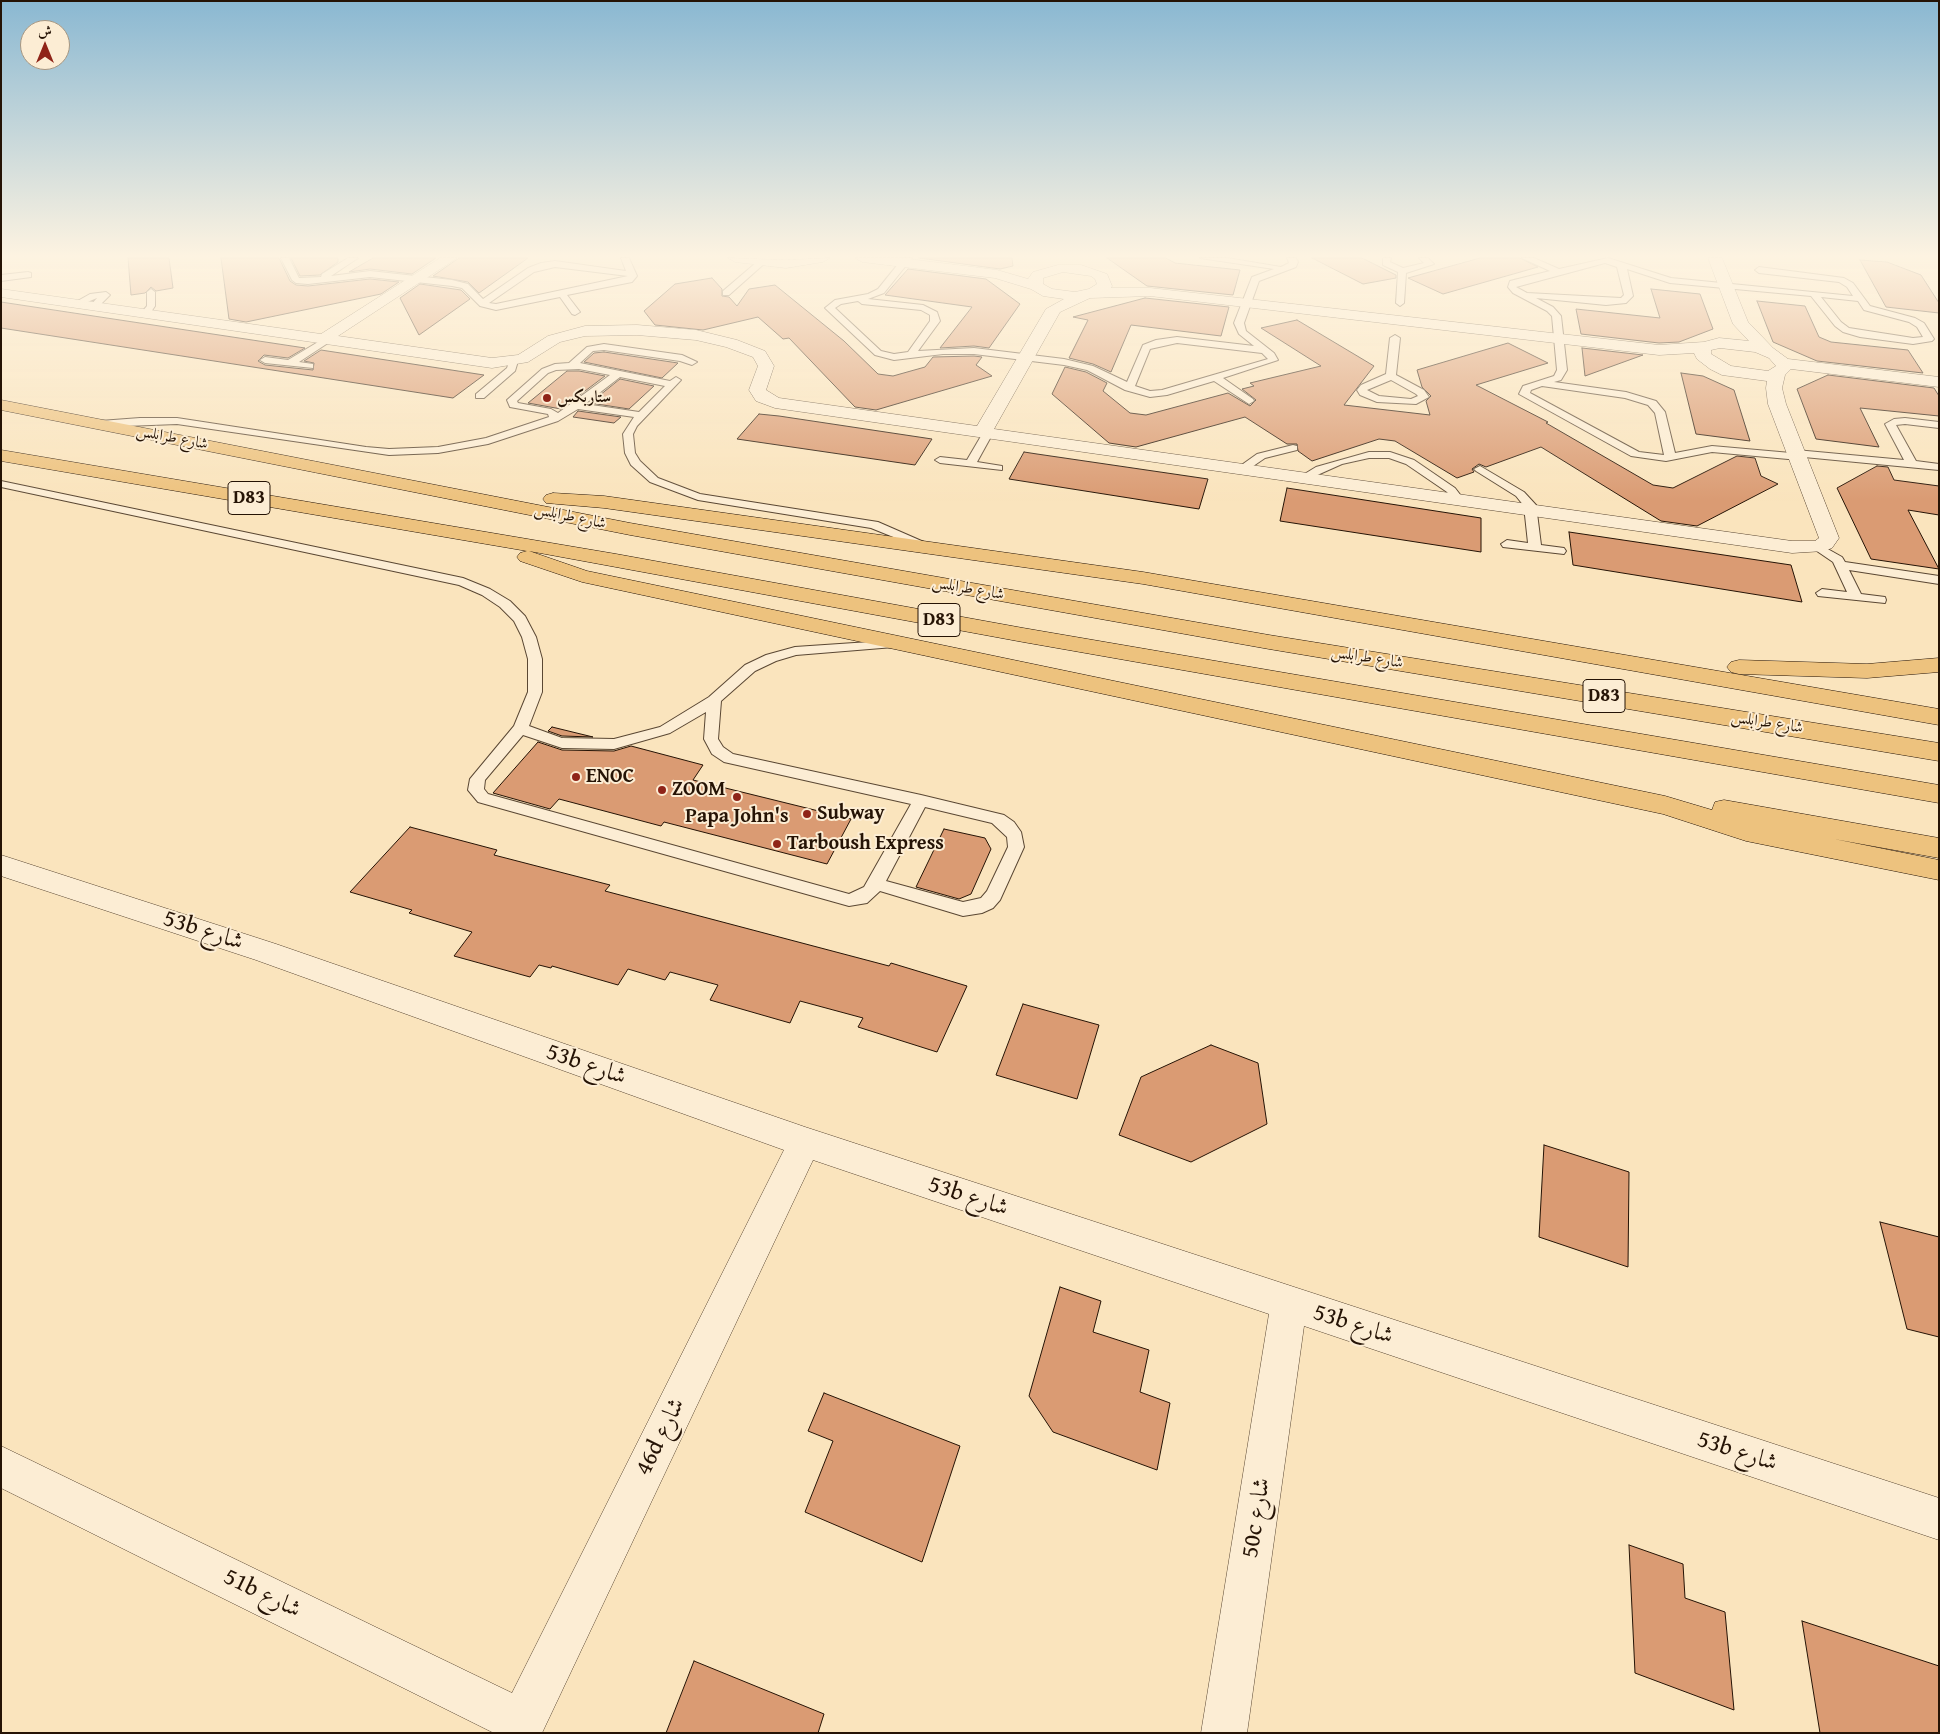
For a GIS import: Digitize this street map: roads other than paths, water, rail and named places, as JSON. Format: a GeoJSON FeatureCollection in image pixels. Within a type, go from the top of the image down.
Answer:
{"type":"FeatureCollection","features":[{"type":"Feature","properties":{"kind":"highway","name":"شارع طرابلس"},"geometry":{"type":"LineString","coordinates":[[1,406],[476,497],[630,530],[1269,642],[1939,752]]}},
{"type":"Feature","properties":{"kind":"highway","name":"شارع طرابلس"},"geometry":{"type":"LineString","coordinates":[[1,455],[635,563],[1362,695],[1939,794]]}},
{"type":"Feature","properties":{"kind":"highway"},"geometry":{"type":"LineString","coordinates":[[476,497],[604,502],[927,546],[1143,578],[1939,716]]}},
{"type":"Feature","properties":{"kind":"highway"},"geometry":{"type":"LineString","coordinates":[[497,540],[535,560],[582,576],[1666,805],[1746,831],[1939,870]]}},
{"type":"Feature","properties":{"kind":"highway"},"geometry":{"type":"LineString","coordinates":[[1608,660],[1806,671],[1867,671],[1939,665]]}},
{"type":"Feature","properties":{"kind":"highway"},"geometry":{"type":"LineString","coordinates":[[1666,805],[1746,812],[1939,848]]}},
{"type":"Feature","properties":{"kind":"street"},"geometry":{"type":"LineString","coordinates":[[330,339],[484,362],[513,362],[529,356],[554,339]]}},
{"type":"Feature","properties":{"kind":"street"},"geometry":{"type":"LineString","coordinates":[[711,339],[739,346],[763,358],[766,362],[766,370],[757,390],[762,397],[768,400],[1459,501],[1792,547],[1817,547],[1825,544],[1829,538],[1828,532],[1777,404],[1774,388],[1780,368]]}},
{"type":"Feature","properties":{"kind":"street"},"geometry":{"type":"LineString","coordinates":[[982,432],[1037,339]]}},
{"type":"Feature","properties":{"kind":"street"},"geometry":{"type":"LineString","coordinates":[[1432,340],[1440,339]]}},
{"type":"Feature","properties":{"kind":"street"},"geometry":{"type":"LineString","coordinates":[[1558,339],[1659,350],[1706,347],[1729,343],[1750,346],[1769,352]]}},
{"type":"Feature","properties":{"kind":"street"},"geometry":{"type":"LineString","coordinates":[[1729,343],[1732,339]]}},
{"type":"Feature","properties":{"kind":"street"},"geometry":{"type":"LineString","coordinates":[[1753,339],[1769,352],[1780,368]]}},
{"type":"Feature","properties":{"kind":"street"},"geometry":{"type":"LineString","coordinates":[[1706,347],[1702,351],[1703,356],[1755,387],[1777,404]]}},
{"type":"Feature","properties":{"kind":"street"},"geometry":{"type":"LineString","coordinates":[[1659,350],[1722,369],[1755,376],[1780,368],[1939,382]]}},
{"type":"Feature","properties":{"kind":"street","name":"53b شارع"},"geometry":{"type":"LineString","coordinates":[[1,865],[266,952],[804,1142],[1939,1519]]}},
{"type":"Feature","properties":{"kind":"street","name":"46d شارع"},"geometry":{"type":"LineString","coordinates":[[520,1727],[804,1142]]}},
{"type":"Feature","properties":{"kind":"street","name":"50c شارع"},"geometry":{"type":"LineString","coordinates":[[1224,1733],[1289,1304]]}},
{"type":"Feature","properties":{"kind":"street","name":"51b شارع"},"geometry":{"type":"LineString","coordinates":[[1,1466],[520,1727]]}},
{"type":"Feature","properties":{"kind":"lane"},"geometry":{"type":"LineString","coordinates":[[286,363],[323,339]]}},
{"type":"Feature","properties":{"kind":"lane"},"geometry":{"type":"LineString","coordinates":[[863,339],[878,353],[894,357],[964,351],[1082,365],[1129,388],[1143,393],[1157,394],[1270,362],[1273,357],[1252,339]]}},
{"type":"Feature","properties":{"kind":"lane"},"geometry":{"type":"LineString","coordinates":[[910,356],[922,339]]}},
{"type":"Feature","properties":{"kind":"lane"},"geometry":{"type":"LineString","coordinates":[[1391,376],[1395,339]]}},
{"type":"Feature","properties":{"kind":"lane"},"geometry":{"type":"LineString","coordinates":[[1558,339],[1562,373],[1558,378],[1524,390],[1524,394],[1635,454],[1654,458],[1703,449],[1722,448],[1859,457],[1939,467]]}},
{"type":"Feature","properties":{"kind":"lane"},"geometry":{"type":"LineString","coordinates":[[1894,339],[1913,341],[1929,339]]}},
{"type":"Feature","properties":{"kind":"lane"},"geometry":{"type":"LineString","coordinates":[[1129,388],[1146,347],[1159,342],[1177,340],[1266,351]]}},
{"type":"Feature","properties":{"kind":"lane"},"geometry":{"type":"LineString","coordinates":[[573,365],[587,352],[599,347],[692,362]]}},
{"type":"Feature","properties":{"kind":"lane"},"geometry":{"type":"LineString","coordinates":[[265,360],[310,366]]}},
{"type":"Feature","properties":{"kind":"lane"},"geometry":{"type":"LineString","coordinates":[[480,396],[512,369],[513,362]]}},
{"type":"Feature","properties":{"kind":"lane"},"geometry":{"type":"LineString","coordinates":[[554,419],[554,414],[551,412],[519,406],[512,402],[549,369],[573,365],[658,382],[672,379],[632,425],[628,434],[630,453],[643,472],[667,487],[698,497],[854,520],[893,531],[927,546]]}},
{"type":"Feature","properties":{"kind":"lane"},"geometry":{"type":"LineString","coordinates":[[632,378],[644,368]]}},
{"type":"Feature","properties":{"kind":"lane"},"geometry":{"type":"LineString","coordinates":[[646,380],[657,370]]}},
{"type":"Feature","properties":{"kind":"lane"},"geometry":{"type":"LineString","coordinates":[[100,424],[140,420],[177,421],[366,450],[405,452],[438,450],[488,441],[554,419],[577,406],[618,374]]}},
{"type":"Feature","properties":{"kind":"lane"},"geometry":{"type":"LineString","coordinates":[[1391,376],[1420,392],[1424,398],[1412,402],[1377,399],[1364,393],[1362,390],[1391,376]]}},
{"type":"Feature","properties":{"kind":"lane"},"geometry":{"type":"LineString","coordinates":[[1216,378],[1249,401]]}},
{"type":"Feature","properties":{"kind":"lane"},"geometry":{"type":"LineString","coordinates":[[1540,384],[1626,395],[1652,403],[1660,412],[1670,456]]}},
{"type":"Feature","properties":{"kind":"lane"},"geometry":{"type":"LineString","coordinates":[[589,397],[650,406]]}},
{"type":"Feature","properties":{"kind":"lane"},"geometry":{"type":"LineString","coordinates":[[577,406],[641,415]]}},
{"type":"Feature","properties":{"kind":"lane"},"geometry":{"type":"LineString","coordinates":[[1912,464],[1890,424],[1898,420],[1905,420],[1939,425]]}},
{"type":"Feature","properties":{"kind":"lane"},"geometry":{"type":"LineString","coordinates":[[958,462],[982,432]]}},
{"type":"Feature","properties":{"kind":"lane"},"geometry":{"type":"LineString","coordinates":[[970,464],[982,432]]}},
{"type":"Feature","properties":{"kind":"lane"},"geometry":{"type":"LineString","coordinates":[[1242,469],[1261,456],[1293,448]]}},
{"type":"Feature","properties":{"kind":"lane"},"geometry":{"type":"LineString","coordinates":[[1304,478],[1320,468],[1339,462],[1369,455],[1390,455],[1410,462],[1452,490],[1459,501]]}},
{"type":"Feature","properties":{"kind":"lane"},"geometry":{"type":"LineString","coordinates":[[940,460],[998,468]]}},
{"type":"Feature","properties":{"kind":"lane"},"geometry":{"type":"LineString","coordinates":[[1480,469],[1520,494],[1526,510],[1529,547]]}},
{"type":"Feature","properties":{"kind":"lane"},"geometry":{"type":"LineString","coordinates":[[1,484],[463,582],[486,592],[506,604],[520,619],[528,637],[534,659],[535,692],[521,728],[478,779],[476,790],[483,798],[849,900],[861,898],[870,892],[876,884],[921,800]]}},
{"type":"Feature","properties":{"kind":"lane"},"geometry":{"type":"LineString","coordinates":[[1507,544],[1560,551]]}},
{"type":"Feature","properties":{"kind":"lane"},"geometry":{"type":"LineString","coordinates":[[1817,547],[1833,555],[1842,565],[1856,597]]}},
{"type":"Feature","properties":{"kind":"lane"},"geometry":{"type":"LineString","coordinates":[[1842,565],[1939,580]]}},
{"type":"Feature","properties":{"kind":"lane"},"geometry":{"type":"LineString","coordinates":[[1822,593],[1880,600]]}},
{"type":"Feature","properties":{"kind":"lane"},"geometry":{"type":"LineString","coordinates":[[521,728],[540,737],[562,743],[587,745],[614,744],[665,730],[687,718],[714,700],[750,668],[771,658],[795,651],[894,643]]}},
{"type":"Feature","properties":{"kind":"lane"},"geometry":{"type":"LineString","coordinates":[[714,700],[711,739],[717,750],[729,758],[921,800],[998,819],[1008,826],[1015,836],[1016,846],[994,895],[987,903],[976,908],[963,909],[876,884]]}},
{"type":"Feature","properties":{"kind":"place","name":"ستاربكس"},"geometry":{"type":"Point","coordinates":[547,398]}},
{"type":"Feature","properties":{"kind":"place","name":"ENOC"},"geometry":{"type":"Point","coordinates":[576,777]}},
{"type":"Feature","properties":{"kind":"place","name":"ZOOM"},"geometry":{"type":"Point","coordinates":[662,790]}},
{"type":"Feature","properties":{"kind":"place","name":"Papa John's"},"geometry":{"type":"Point","coordinates":[737,797]}},
{"type":"Feature","properties":{"kind":"place","name":"Subway"},"geometry":{"type":"Point","coordinates":[807,814]}},
{"type":"Feature","properties":{"kind":"place","name":"Tarboush Express"},"geometry":{"type":"Point","coordinates":[777,844]}}]}
